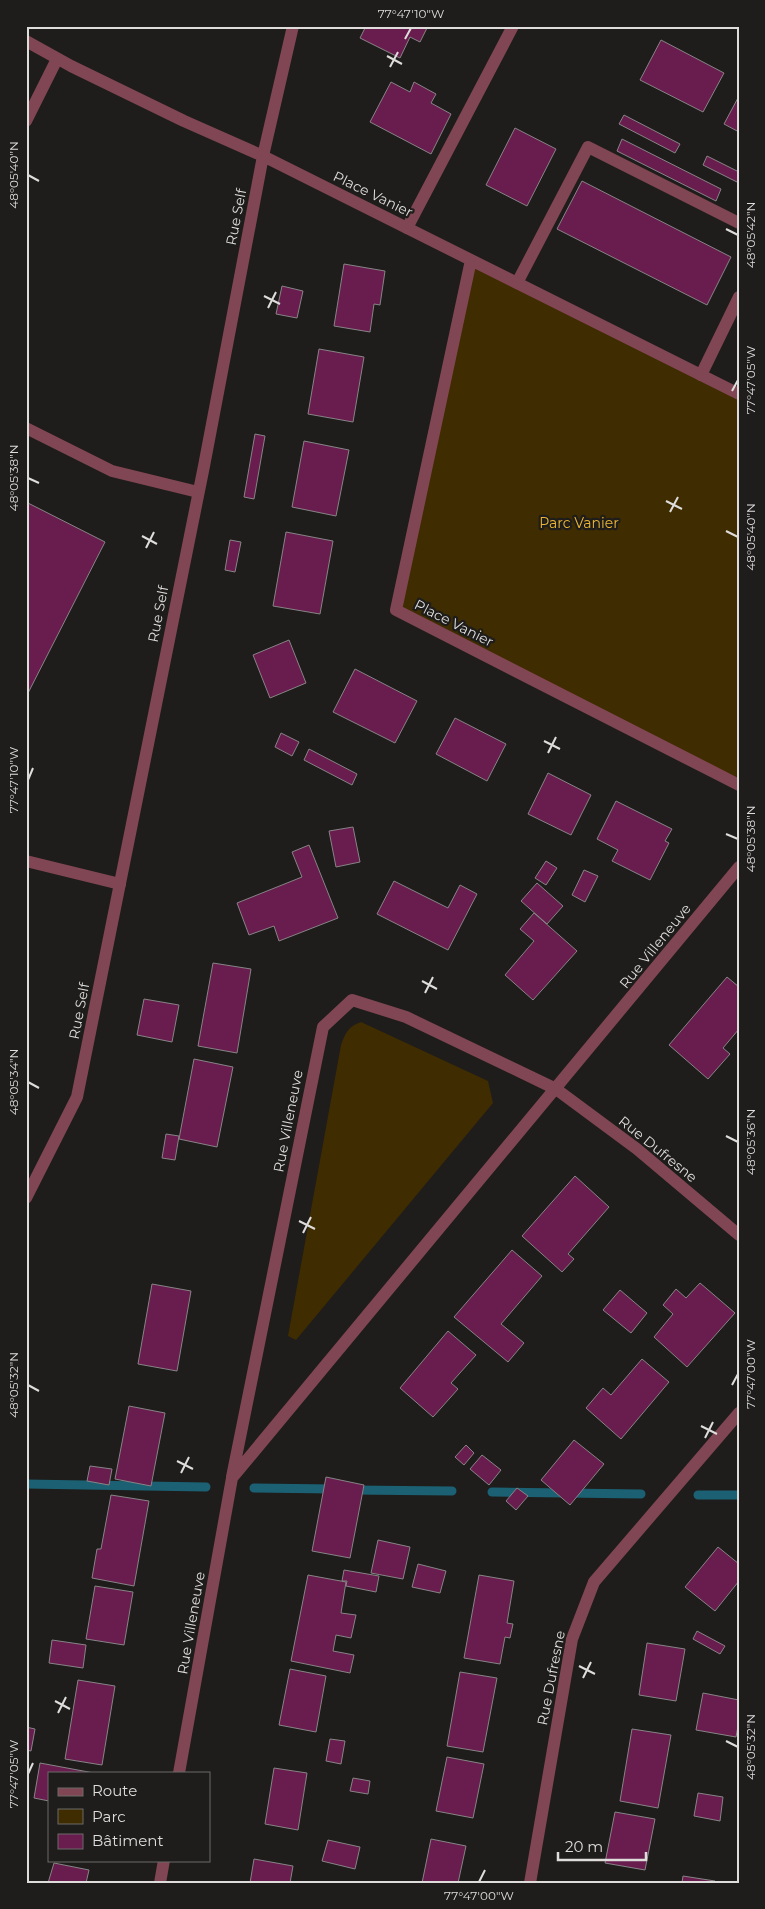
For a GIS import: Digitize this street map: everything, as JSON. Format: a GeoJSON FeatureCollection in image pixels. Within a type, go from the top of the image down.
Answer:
{"type":"FeatureCollection","features":[{"type":"Feature","properties":{"kind":"street","name":"Rue Self"},"geometry":{"type":"LineString","coordinates":[[26,1198],[77,1097],[263,156],[293,26]]}},
{"type":"Feature","properties":{"kind":"street"},"geometry":{"type":"LineString","coordinates":[[407,228],[513,26]]}},
{"type":"Feature","properties":{"kind":"street","name":"Place Vanier"},"geometry":{"type":"LineString","coordinates":[[26,41],[57,59],[184,121],[263,156],[739,394]]}},
{"type":"Feature","properties":{"kind":"street"},"geometry":{"type":"LineString","coordinates":[[26,121],[57,59]]}},
{"type":"Feature","properties":{"kind":"street"},"geometry":{"type":"LineString","coordinates":[[517,283],[588,147],[739,223]]}},
{"type":"Feature","properties":{"kind":"street","name":"Place Vanier"},"geometry":{"type":"LineString","coordinates":[[471,260],[396,610],[739,784]]}},
{"type":"Feature","properties":{"kind":"street"},"geometry":{"type":"LineString","coordinates":[[701,375],[739,297]]}},
{"type":"Feature","properties":{"kind":"street"},"geometry":{"type":"LineString","coordinates":[[26,428],[112,471],[198,492]]}},
{"type":"Feature","properties":{"kind":"street"},"geometry":{"type":"LineString","coordinates":[[26,861],[120,884]]}},
{"type":"Feature","properties":{"kind":"street","name":"Rue Villeneuve"},"geometry":{"type":"LineString","coordinates":[[232,1478],[739,867]]}},
{"type":"Feature","properties":{"kind":"street","name":"Rue Villeneuve"},"geometry":{"type":"LineString","coordinates":[[180,1772],[232,1478],[323,1027],[352,1000],[406,1017],[556,1089]]}},
{"type":"Feature","properties":{"kind":"street","name":"Rue Dufresne"},"geometry":{"type":"LineString","coordinates":[[556,1089],[637,1149],[739,1235]]}},
{"type":"Feature","properties":{"kind":"street","name":"Rue Dufresne"},"geometry":{"type":"LineString","coordinates":[[530,1883],[572,1639],[594,1582],[739,1413]]}},
{"type":"Feature","properties":{"kind":"street"},"geometry":{"type":"LineString","coordinates":[[160,1883],[164,1862]]}},
{"type":"Feature","properties":{"kind":"green space","name":"Parc Vanier"},"geometry":{"type":"Polygon","coordinates":[[[471,260],[739,394],[739,785],[396,610],[471,260]]]}},
{"type":"Feature","properties":{"kind":"green space"},"geometry":{"type":"Polygon","coordinates":[[[361,1022],[488,1081],[493,1103],[296,1340],[288,1336],[341,1045],[348,1030],[361,1022]]]}},
{"type":"Feature","properties":{"kind":"building"},"geometry":{"type":"Polygon","coordinates":[[[366,26],[428,26],[420,42],[410,37],[400,58],[360,38],[366,26]]]}},
{"type":"Feature","properties":{"kind":"building"},"geometry":{"type":"Polygon","coordinates":[[[661,40],[724,73],[703,112],[640,80],[661,40]]]}},
{"type":"Feature","properties":{"kind":"building"},"geometry":{"type":"Polygon","coordinates":[[[391,82],[410,92],[414,82],[436,94],[431,103],[451,114],[431,154],[370,122],[391,82]]]}},
{"type":"Feature","properties":{"kind":"building"},"geometry":{"type":"Polygon","coordinates":[[[739,96],[739,132],[724,124],[739,96]]]}},
{"type":"Feature","properties":{"kind":"building"},"geometry":{"type":"Polygon","coordinates":[[[624,115],[680,144],[675,153],[619,124],[624,115]]]}},
{"type":"Feature","properties":{"kind":"building"},"geometry":{"type":"Polygon","coordinates":[[[515,128],[556,149],[527,206],[486,185],[515,128]]]}},
{"type":"Feature","properties":{"kind":"building"},"geometry":{"type":"Polygon","coordinates":[[[622,139],[721,189],[716,201],[617,151],[622,139]]]}},
{"type":"Feature","properties":{"kind":"building"},"geometry":{"type":"Polygon","coordinates":[[[707,156],[739,172],[739,183],[703,165],[707,156]]]}},
{"type":"Feature","properties":{"kind":"building"},"geometry":{"type":"Polygon","coordinates":[[[582,181],[731,257],[707,305],[557,229],[582,181]]]}},
{"type":"Feature","properties":{"kind":"building"},"geometry":{"type":"Polygon","coordinates":[[[344,264],[385,271],[380,305],[374,304],[370,332],[334,326],[344,264]]]}},
{"type":"Feature","properties":{"kind":"building"},"geometry":{"type":"Polygon","coordinates":[[[282,286],[303,291],[297,318],[276,314],[282,286]]]}},
{"type":"Feature","properties":{"kind":"building"},"geometry":{"type":"Polygon","coordinates":[[[319,349],[364,357],[353,422],[308,414],[319,349]]]}},
{"type":"Feature","properties":{"kind":"building"},"geometry":{"type":"Polygon","coordinates":[[[255,434],[265,436],[254,499],[244,497],[255,434]]]}},
{"type":"Feature","properties":{"kind":"building"},"geometry":{"type":"Polygon","coordinates":[[[304,441],[349,450],[336,516],[292,507],[304,441]]]}},
{"type":"Feature","properties":{"kind":"building"},"geometry":{"type":"Polygon","coordinates":[[[26,502],[105,542],[26,697],[26,502]]]}},
{"type":"Feature","properties":{"kind":"building"},"geometry":{"type":"Polygon","coordinates":[[[286,532],[333,541],[320,614],[273,606],[286,532]]]}},
{"type":"Feature","properties":{"kind":"building"},"geometry":{"type":"Polygon","coordinates":[[[230,540],[241,542],[235,572],[225,570],[230,540]]]}},
{"type":"Feature","properties":{"kind":"building"},"geometry":{"type":"Polygon","coordinates":[[[289,640],[306,683],[270,698],[253,655],[289,640]]]}},
{"type":"Feature","properties":{"kind":"building"},"geometry":{"type":"Polygon","coordinates":[[[355,669],[417,701],[395,743],[333,712],[355,669]]]}},
{"type":"Feature","properties":{"kind":"building"},"geometry":{"type":"Polygon","coordinates":[[[455,718],[506,744],[487,781],[436,754],[455,718]]]}},
{"type":"Feature","properties":{"kind":"building"},"geometry":{"type":"Polygon","coordinates":[[[281,733],[299,742],[292,756],[275,747],[281,733]]]}},
{"type":"Feature","properties":{"kind":"building"},"geometry":{"type":"Polygon","coordinates":[[[309,749],[357,774],[352,785],[304,760],[309,749]]]}},
{"type":"Feature","properties":{"kind":"building"},"geometry":{"type":"Polygon","coordinates":[[[548,773],[591,795],[571,835],[528,814],[548,773]]]}},
{"type":"Feature","properties":{"kind":"building"},"geometry":{"type":"Polygon","coordinates":[[[616,801],[672,829],[665,841],[669,843],[650,880],[612,861],[618,850],[597,839],[616,801]]]}},
{"type":"Feature","properties":{"kind":"building"},"geometry":{"type":"Polygon","coordinates":[[[353,827],[360,862],[336,867],[329,831],[353,827]]]}},
{"type":"Feature","properties":{"kind":"building"},"geometry":{"type":"Polygon","coordinates":[[[309,845],[338,918],[279,941],[274,926],[249,935],[237,903],[302,877],[292,852],[309,845]]]}},
{"type":"Feature","properties":{"kind":"building"},"geometry":{"type":"Polygon","coordinates":[[[546,861],[557,868],[546,885],[535,878],[546,861]]]}},
{"type":"Feature","properties":{"kind":"building"},"geometry":{"type":"Polygon","coordinates":[[[584,870],[598,876],[585,902],[572,895],[584,870]]]}},
{"type":"Feature","properties":{"kind":"building"},"geometry":{"type":"Polygon","coordinates":[[[394,881],[448,908],[460,885],[477,894],[448,950],[377,914],[394,881]]]}},
{"type":"Feature","properties":{"kind":"building"},"geometry":{"type":"Polygon","coordinates":[[[537,883],[563,906],[547,924],[521,901],[537,883]]]}},
{"type":"Feature","properties":{"kind":"building"},"geometry":{"type":"Polygon","coordinates":[[[534,913],[577,951],[533,1000],[505,975],[534,941],[520,929],[534,913]]]}},
{"type":"Feature","properties":{"kind":"building"},"geometry":{"type":"Polygon","coordinates":[[[213,963],[251,969],[237,1053],[198,1046],[213,963]]]}},
{"type":"Feature","properties":{"kind":"building"},"geometry":{"type":"Polygon","coordinates":[[[727,977],[739,987],[739,1029],[723,1048],[730,1054],[708,1079],[669,1045],[727,977]]]}},
{"type":"Feature","properties":{"kind":"building"},"geometry":{"type":"Polygon","coordinates":[[[144,999],[179,1005],[172,1042],[137,1035],[144,999]]]}},
{"type":"Feature","properties":{"kind":"building"},"geometry":{"type":"Polygon","coordinates":[[[194,1059],[233,1067],[217,1147],[179,1139],[194,1059]]]}},
{"type":"Feature","properties":{"kind":"building"},"geometry":{"type":"Polygon","coordinates":[[[166,1134],[179,1136],[175,1160],[162,1158],[166,1134]]]}},
{"type":"Feature","properties":{"kind":"building"},"geometry":{"type":"Polygon","coordinates":[[[575,1176],[609,1207],[568,1254],[574,1259],[562,1272],[522,1236],[575,1176]]]}},
{"type":"Feature","properties":{"kind":"building"},"geometry":{"type":"Polygon","coordinates":[[[512,1250],[542,1276],[501,1324],[524,1343],[508,1362],[454,1317],[512,1250]]]}},
{"type":"Feature","properties":{"kind":"building"},"geometry":{"type":"Polygon","coordinates":[[[700,1283],[735,1313],[687,1367],[654,1337],[673,1314],[663,1305],[676,1289],[686,1298],[700,1283]]]}},
{"type":"Feature","properties":{"kind":"building"},"geometry":{"type":"Polygon","coordinates":[[[152,1284],[191,1291],[177,1371],[138,1364],[152,1284]]]}},
{"type":"Feature","properties":{"kind":"building"},"geometry":{"type":"Polygon","coordinates":[[[620,1290],[647,1313],[631,1333],[603,1310],[620,1290]]]}},
{"type":"Feature","properties":{"kind":"building"},"geometry":{"type":"Polygon","coordinates":[[[448,1331],[476,1355],[451,1383],[458,1389],[433,1417],[400,1388],[448,1331]]]}},
{"type":"Feature","properties":{"kind":"building"},"geometry":{"type":"Polygon","coordinates":[[[642,1359],[669,1382],[621,1439],[586,1408],[603,1388],[611,1395],[642,1359]]]}},
{"type":"Feature","properties":{"kind":"building"},"geometry":{"type":"Polygon","coordinates":[[[129,1406],[165,1413],[151,1486],[115,1479],[129,1406]]]}},
{"type":"Feature","properties":{"kind":"building"},"geometry":{"type":"Polygon","coordinates":[[[574,1440],[604,1464],[570,1505],[541,1480],[574,1440]]]}},
{"type":"Feature","properties":{"kind":"building"},"geometry":{"type":"Polygon","coordinates":[[[466,1445],[474,1453],[464,1465],[455,1457],[466,1445]]]}},
{"type":"Feature","properties":{"kind":"building"},"geometry":{"type":"Polygon","coordinates":[[[482,1455],[501,1470],[489,1485],[470,1469],[482,1455]]]}},
{"type":"Feature","properties":{"kind":"building"},"geometry":{"type":"Polygon","coordinates":[[[90,1466],[112,1469],[109,1485],[87,1481],[90,1466]]]}},
{"type":"Feature","properties":{"kind":"building"},"geometry":{"type":"Polygon","coordinates":[[[326,1477],[364,1485],[350,1558],[312,1551],[326,1477]]]}},
{"type":"Feature","properties":{"kind":"building"},"geometry":{"type":"Polygon","coordinates":[[[517,1488],[528,1496],[516,1510],[506,1501],[517,1488]]]}},
{"type":"Feature","properties":{"kind":"building"},"geometry":{"type":"Polygon","coordinates":[[[111,1495],[149,1501],[134,1586],[92,1578],[97,1549],[101,1549],[111,1495]]]}},
{"type":"Feature","properties":{"kind":"building"},"geometry":{"type":"Polygon","coordinates":[[[378,1540],[410,1547],[403,1579],[371,1573],[378,1540]]]}},
{"type":"Feature","properties":{"kind":"building"},"geometry":{"type":"Polygon","coordinates":[[[718,1547],[739,1564],[739,1581],[715,1611],[685,1587],[718,1547]]]}},
{"type":"Feature","properties":{"kind":"building"},"geometry":{"type":"Polygon","coordinates":[[[418,1564],[446,1571],[440,1593],[412,1587],[418,1564]]]}},
{"type":"Feature","properties":{"kind":"building"},"geometry":{"type":"Polygon","coordinates":[[[344,1570],[379,1576],[376,1592],[346,1586],[347,1581],[342,1581],[344,1570]]]}},
{"type":"Feature","properties":{"kind":"building"},"geometry":{"type":"Polygon","coordinates":[[[308,1575],[346,1582],[341,1613],[356,1615],[351,1638],[336,1635],[333,1651],[354,1655],[350,1673],[291,1661],[308,1575]]]}},
{"type":"Feature","properties":{"kind":"building"},"geometry":{"type":"Polygon","coordinates":[[[479,1575],[514,1581],[507,1623],[513,1624],[510,1638],[505,1637],[500,1664],[464,1658],[479,1575]]]}},
{"type":"Feature","properties":{"kind":"building"},"geometry":{"type":"Polygon","coordinates":[[[95,1586],[133,1592],[124,1645],[86,1639],[95,1586]]]}},
{"type":"Feature","properties":{"kind":"building"},"geometry":{"type":"Polygon","coordinates":[[[697,1631],[725,1646],[720,1654],[693,1639],[697,1631]]]}},
{"type":"Feature","properties":{"kind":"building"},"geometry":{"type":"Polygon","coordinates":[[[52,1640],[86,1645],[83,1668],[49,1663],[52,1640]]]}},
{"type":"Feature","properties":{"kind":"building"},"geometry":{"type":"Polygon","coordinates":[[[647,1643],[685,1649],[676,1701],[639,1695],[647,1643]]]}},
{"type":"Feature","properties":{"kind":"building"},"geometry":{"type":"Polygon","coordinates":[[[290,1669],[326,1676],[316,1732],[279,1725],[290,1669]]]}},
{"type":"Feature","properties":{"kind":"building"},"geometry":{"type":"Polygon","coordinates":[[[460,1672],[497,1678],[483,1752],[447,1746],[460,1672]]]}},
{"type":"Feature","properties":{"kind":"building"},"geometry":{"type":"Polygon","coordinates":[[[78,1680],[115,1686],[102,1765],[65,1759],[78,1680]]]}},
{"type":"Feature","properties":{"kind":"building"},"geometry":{"type":"Polygon","coordinates":[[[703,1693],[739,1700],[739,1721],[736,1737],[696,1730],[703,1693]]]}},
{"type":"Feature","properties":{"kind":"building"},"geometry":{"type":"Polygon","coordinates":[[[26,1727],[35,1729],[31,1751],[26,1750],[26,1727]]]}},
{"type":"Feature","properties":{"kind":"building"},"geometry":{"type":"Polygon","coordinates":[[[632,1729],[671,1735],[658,1808],[620,1801],[632,1729]]]}},
{"type":"Feature","properties":{"kind":"building"},"geometry":{"type":"Polygon","coordinates":[[[330,1739],[345,1741],[341,1764],[326,1761],[330,1739]]]}},
{"type":"Feature","properties":{"kind":"building"},"geometry":{"type":"Polygon","coordinates":[[[447,1757],[484,1764],[473,1818],[436,1811],[447,1757]]]}},
{"type":"Feature","properties":{"kind":"building"},"geometry":{"type":"Polygon","coordinates":[[[40,1763],[89,1772],[48,1772],[48,1801],[34,1798],[40,1763]]]}},
{"type":"Feature","properties":{"kind":"building"},"geometry":{"type":"Polygon","coordinates":[[[274,1768],[307,1773],[298,1830],[265,1824],[274,1768]]]}},
{"type":"Feature","properties":{"kind":"building"},"geometry":{"type":"Polygon","coordinates":[[[353,1778],[370,1781],[368,1794],[350,1791],[353,1778]]]}},
{"type":"Feature","properties":{"kind":"building"},"geometry":{"type":"Polygon","coordinates":[[[698,1793],[723,1797],[720,1821],[694,1816],[698,1793]]]}},
{"type":"Feature","properties":{"kind":"building"},"geometry":{"type":"Polygon","coordinates":[[[615,1812],[655,1819],[645,1870],[605,1863],[615,1812]]]}},
{"type":"Feature","properties":{"kind":"building"},"geometry":{"type":"Polygon","coordinates":[[[431,1839],[466,1846],[458,1883],[422,1883],[431,1839]]]}},
{"type":"Feature","properties":{"kind":"building"},"geometry":{"type":"Polygon","coordinates":[[[328,1840],[360,1847],[355,1869],[322,1861],[328,1840]]]}},
{"type":"Feature","properties":{"kind":"building"},"geometry":{"type":"Polygon","coordinates":[[[254,1859],[293,1866],[290,1883],[250,1883],[254,1859]]]}},
{"type":"Feature","properties":{"kind":"building"},"geometry":{"type":"Polygon","coordinates":[[[54,1863],[89,1870],[86,1883],[48,1883],[54,1863]]]}},
{"type":"Feature","properties":{"kind":"building"},"geometry":{"type":"Polygon","coordinates":[[[683,1876],[715,1881],[715,1883],[682,1883],[683,1876]]]}},
{"type":"Feature","properties":{"kind":"waterway"},"geometry":{"type":"LineString","coordinates":[[26,1484],[206,1487]]}},
{"type":"Feature","properties":{"kind":"waterway"},"geometry":{"type":"LineString","coordinates":[[254,1488],[334,1489]]}},
{"type":"Feature","properties":{"kind":"waterway"},"geometry":{"type":"LineString","coordinates":[[352,1490],[452,1491]]}},
{"type":"Feature","properties":{"kind":"waterway"},"geometry":{"type":"LineString","coordinates":[[492,1492],[641,1494]]}},
{"type":"Feature","properties":{"kind":"waterway"},"geometry":{"type":"LineString","coordinates":[[698,1495],[739,1495]]}}]}
